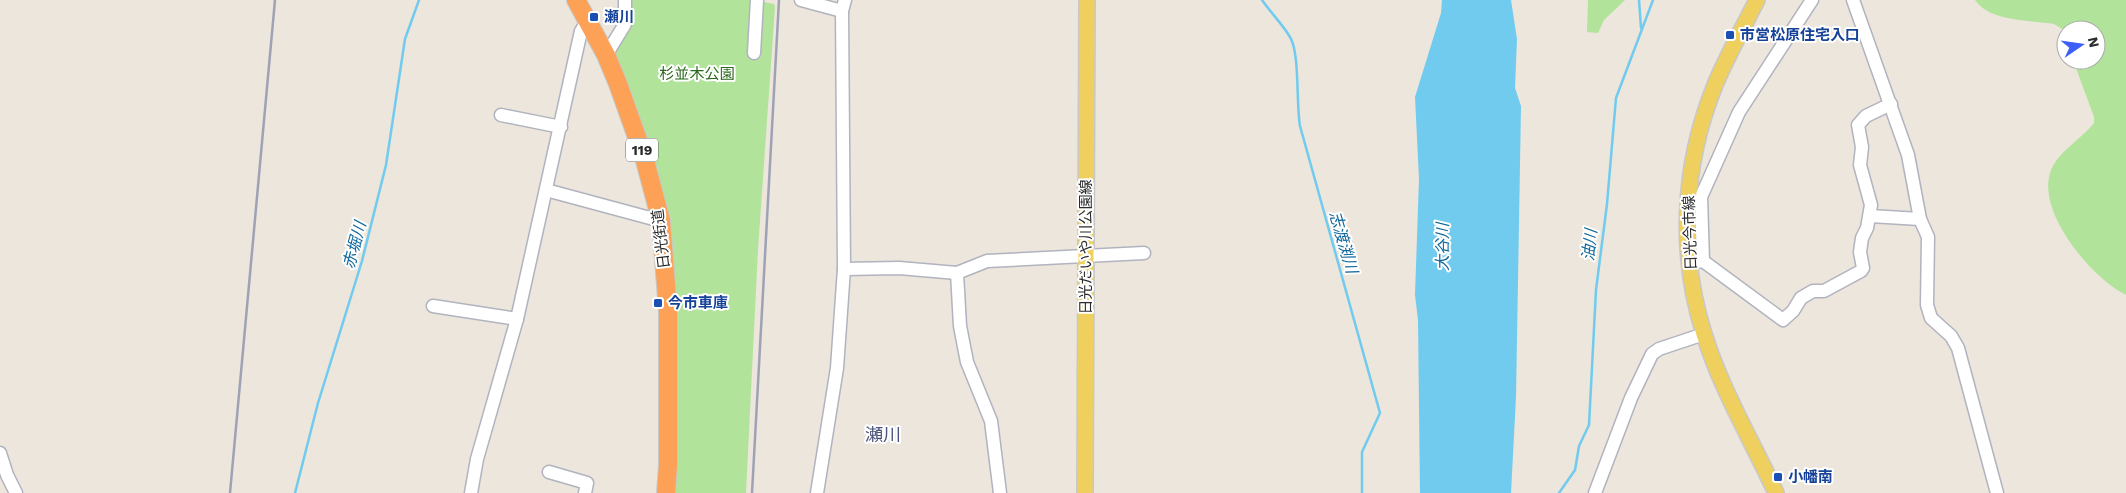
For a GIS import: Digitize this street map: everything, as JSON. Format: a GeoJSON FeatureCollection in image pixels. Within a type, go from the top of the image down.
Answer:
{"type":"FeatureCollection","features":[{"type":"Feature","properties":{"kind":"highway","name":"日光街道"},"geometry":{"type":"LineString","coordinates":[[576,0],[606,55],[634,126],[661,221],[668,311],[668,465],[666,493]]}},
{"type":"Feature","properties":{"kind":"main road","name":"日光だいや川公園線"},"geometry":{"type":"LineString","coordinates":[[1085,493],[1087,0]]}},
{"type":"Feature","properties":{"kind":"main road","name":"日光今市線"},"geometry":{"type":"LineString","coordinates":[[1757,0],[1716,85],[1696,146],[1689,187],[1704,334],[1776,493]]}},
{"type":"Feature","properties":{"kind":"street"},"geometry":{"type":"LineString","coordinates":[[606,55],[625,24],[625,0]]}},
{"type":"Feature","properties":{"kind":"street"},"geometry":{"type":"LineString","coordinates":[[754,53],[757,0]]}},
{"type":"Feature","properties":{"kind":"street"},"geometry":{"type":"LineString","coordinates":[[801,0],[844,6],[844,269],[837,368],[817,493]]}},
{"type":"Feature","properties":{"kind":"street"},"geometry":{"type":"LineString","coordinates":[[1812,0],[1739,112],[1701,198],[1696,262],[1783,320],[1793,312],[1801,298],[1813,291],[1824,291],[1861,271],[1863,268],[1860,252],[1862,238],[1870,216],[1871,206],[1860,165],[1862,147],[1858,126],[1866,116],[1891,104]]}},
{"type":"Feature","properties":{"kind":"street"},"geometry":{"type":"LineString","coordinates":[[1853,0],[1908,156],[1920,219],[1928,237],[1927,305],[1931,318],[1951,336],[1958,348],[1997,493]]}},
{"type":"Feature","properties":{"kind":"street"},"geometry":{"type":"LineString","coordinates":[[471,493],[478,459],[517,319],[581,31],[587,21]]}},
{"type":"Feature","properties":{"kind":"street"},"geometry":{"type":"LineString","coordinates":[[501,115],[561,127]]}},
{"type":"Feature","properties":{"kind":"street"},"geometry":{"type":"LineString","coordinates":[[546,190],[661,221]]}},
{"type":"Feature","properties":{"kind":"street"},"geometry":{"type":"LineString","coordinates":[[1870,216],[1920,219]]}},
{"type":"Feature","properties":{"kind":"street"},"geometry":{"type":"LineString","coordinates":[[844,269],[898,268],[957,274],[987,261],[1086,258],[1144,253]]}},
{"type":"Feature","properties":{"kind":"street"},"geometry":{"type":"LineString","coordinates":[[957,274],[960,326],[967,362],[991,421],[1000,493]]}},
{"type":"Feature","properties":{"kind":"street"},"geometry":{"type":"LineString","coordinates":[[433,306],[517,319]]}},
{"type":"Feature","properties":{"kind":"street"},"geometry":{"type":"LineString","coordinates":[[1595,493],[1631,398],[1652,354],[1659,349],[1704,334]]}},
{"type":"Feature","properties":{"kind":"street"},"geometry":{"type":"LineString","coordinates":[[0,454],[16,493]]}},
{"type":"Feature","properties":{"kind":"street"},"geometry":{"type":"LineString","coordinates":[[549,472],[587,483],[585,493]]}},
{"type":"Feature","properties":{"kind":"green space","name":"杉並木公園"},"geometry":{"type":"Polygon","coordinates":[[[627,0],[754,0],[774,4],[775,7],[758,249],[746,493],[670,493],[671,273],[608,55],[627,0]]]}},
{"type":"Feature","properties":{"kind":"green space"},"geometry":{"type":"Polygon","coordinates":[[[1588,0],[1625,0],[1604,20],[1598,33],[1587,32],[1588,0]]]}},
{"type":"Feature","properties":{"kind":"green space"},"geometry":{"type":"Polygon","coordinates":[[[1975,0],[2126,0],[2126,295],[2096,273],[2081,257],[2068,238],[2057,219],[2050,199],[2048,181],[2054,164],[2094,123],[2094,117],[2077,70],[2106,70],[2106,20],[2056,20],[2056,25],[2011,19],[1990,12],[1975,0]]]}},
{"type":"Feature","properties":{"kind":"water","name":"大谷川"},"geometry":{"type":"Polygon","coordinates":[[[1442,0],[1511,0],[1517,39],[1515,88],[1521,106],[1516,397],[1511,493],[1420,493],[1418,320],[1415,295],[1419,179],[1415,97],[1441,13],[1442,0]]]}},
{"type":"Feature","properties":{"kind":"waterway","name":"赤堀川"},"geometry":{"type":"LineString","coordinates":[[295,493],[318,403],[362,261],[386,165],[405,39],[419,0]]}},
{"type":"Feature","properties":{"kind":"waterway","name":"志渡渕川"},"geometry":{"type":"LineString","coordinates":[[1262,0],[1287,32],[1293,45],[1297,66],[1300,126],[1380,413],[1362,452],[1362,493]]}},
{"type":"Feature","properties":{"kind":"waterway"},"geometry":{"type":"LineString","coordinates":[[1639,0],[1641,28]]}},
{"type":"Feature","properties":{"kind":"waterway","name":"油川"},"geometry":{"type":"LineString","coordinates":[[1559,493],[1575,470],[1579,446],[1589,425],[1596,290],[1607,204],[1616,98],[1653,0]]}},
{"type":"Feature","properties":{"kind":"railway"},"geometry":{"type":"LineString","coordinates":[[230,493],[275,0]]}},
{"type":"Feature","properties":{"kind":"railway"},"geometry":{"type":"LineString","coordinates":[[752,493],[779,0]]}},
{"type":"Feature","properties":{"kind":"place","name":"瀬川"},"geometry":{"type":"Point","coordinates":[594,17]}},
{"type":"Feature","properties":{"kind":"place","name":"市営松原住宅入口"},"geometry":{"type":"Point","coordinates":[1730,35]}},
{"type":"Feature","properties":{"kind":"place","name":"今市車庫"},"geometry":{"type":"Point","coordinates":[658,303]}},
{"type":"Feature","properties":{"kind":"place","name":"小幡南"},"geometry":{"type":"Point","coordinates":[1778,477]}},
{"type":"Feature","properties":{"kind":"district","name":"瀬川"},"geometry":{"type":"Point","coordinates":[883,435]}}]}
